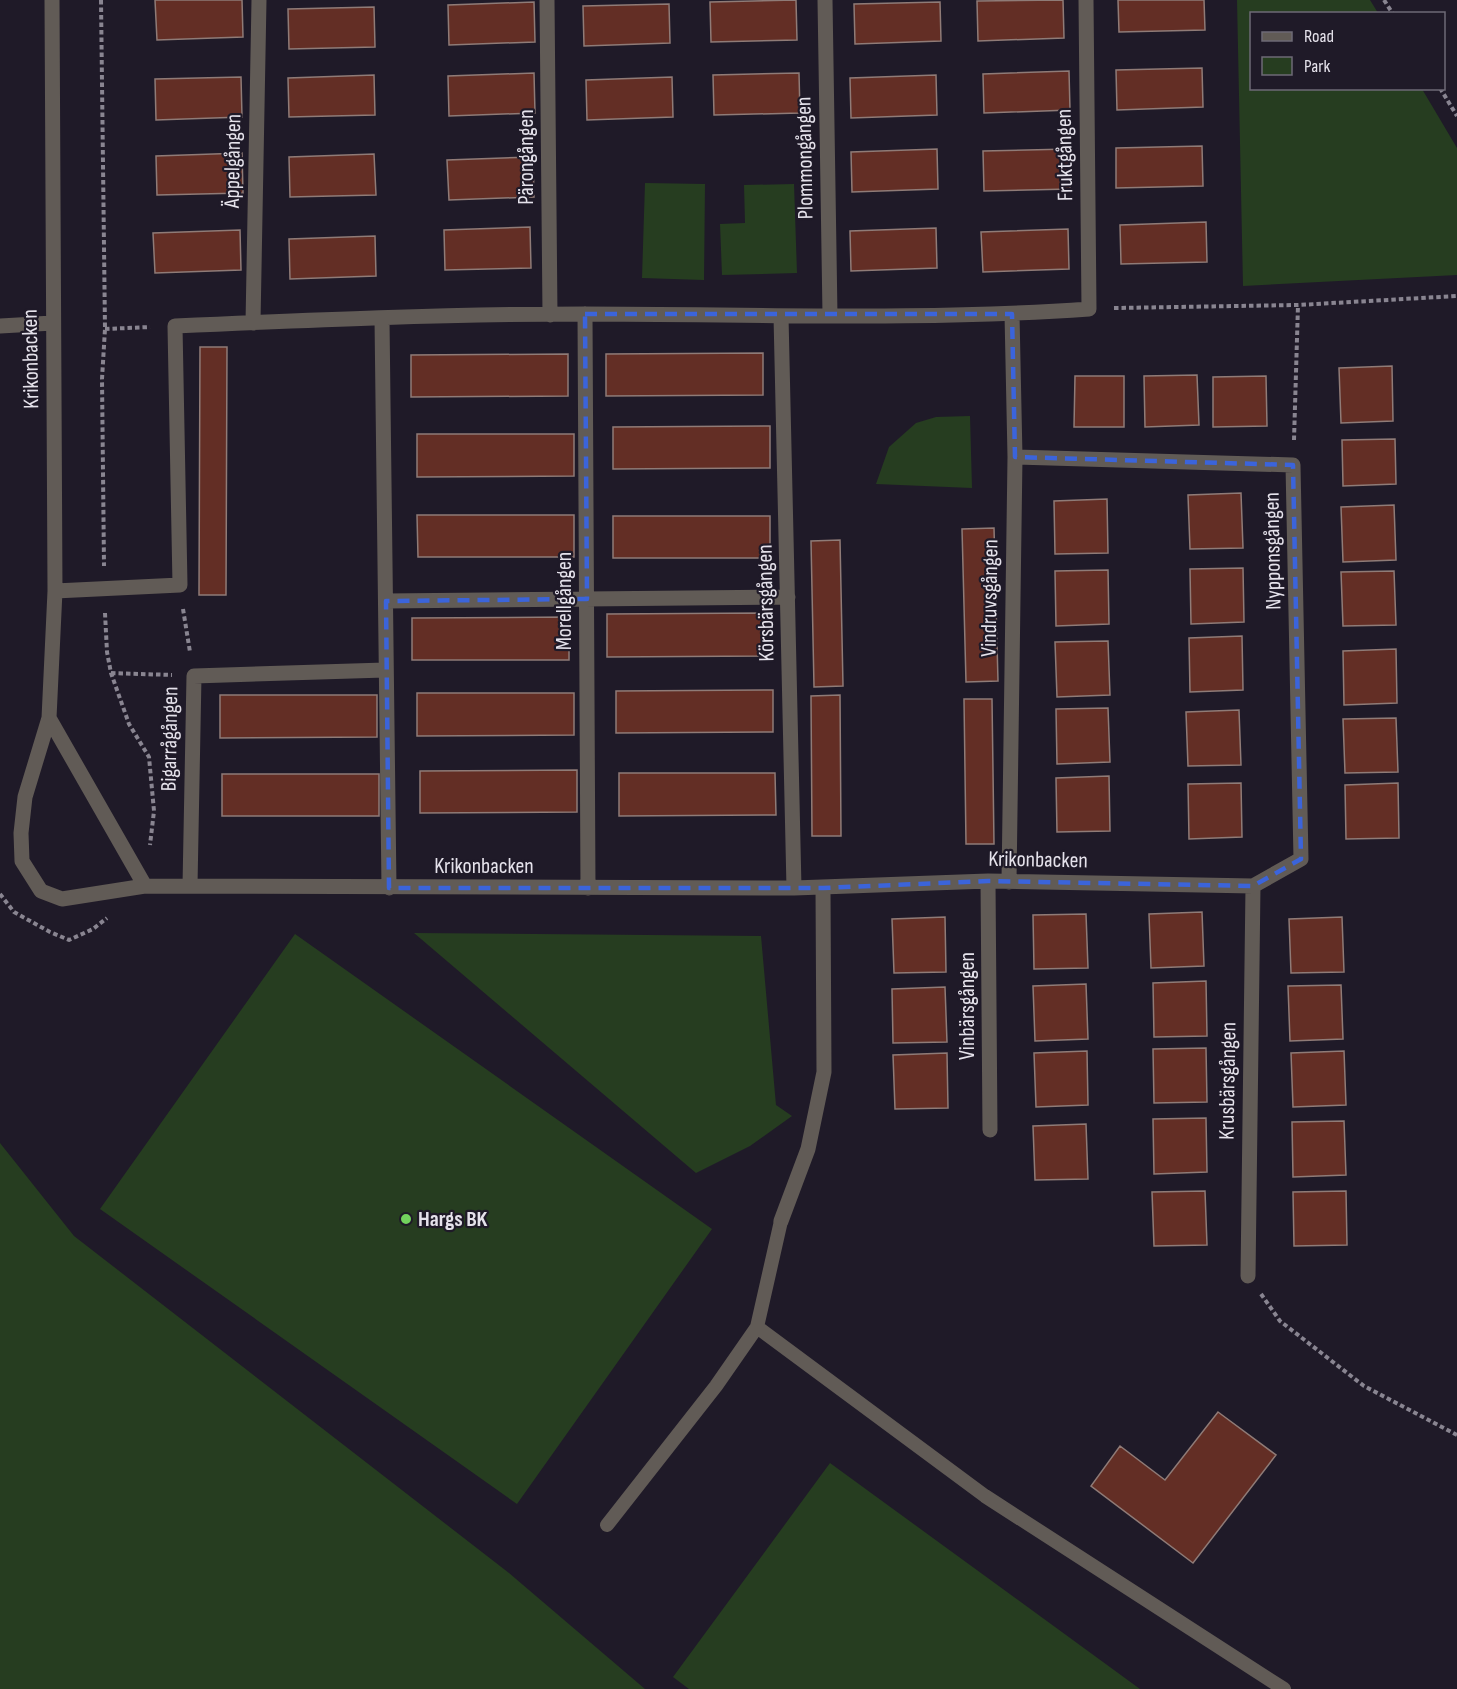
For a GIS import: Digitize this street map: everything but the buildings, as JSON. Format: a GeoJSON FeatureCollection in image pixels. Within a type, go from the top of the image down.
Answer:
{"type":"FeatureCollection","features":[{"type":"Feature","properties":{"kind":"street","name":"Krikonbacken"},"geometry":{"type":"LineString","coordinates":[[52,0],[55,591],[49,718],[25,797],[21,833],[22,861],[41,891],[62,899],[145,886],[823,888],[988,881],[1253,886]]}},
{"type":"Feature","properties":{"kind":"street","name":"Äppelgången"},"geometry":{"type":"LineString","coordinates":[[253,323],[259,0]]}},
{"type":"Feature","properties":{"kind":"street","name":"Pärongången"},"geometry":{"type":"LineString","coordinates":[[547,0],[550,315]]}},
{"type":"Feature","properties":{"kind":"street","name":"Plommongången"},"geometry":{"type":"LineString","coordinates":[[825,0],[830,315]]}},
{"type":"Feature","properties":{"kind":"street","name":"Fruktgången"},"geometry":{"type":"LineString","coordinates":[[1086,0],[1089,309]]}},
{"type":"Feature","properties":{"kind":"street"},"geometry":{"type":"LineString","coordinates":[[55,591],[180,585],[175,326],[585,314],[781,316],[1012,314],[1089,309]]}},
{"type":"Feature","properties":{"kind":"street","name":"Morellgången"},"geometry":{"type":"LineString","coordinates":[[585,314],[588,888]]}},
{"type":"Feature","properties":{"kind":"street","name":"Vindruvsgången"},"geometry":{"type":"LineString","coordinates":[[1009,882],[1015,458],[1012,314]]}},
{"type":"Feature","properties":{"kind":"street","name":"Körsbärsgången"},"geometry":{"type":"LineString","coordinates":[[781,316],[794,888]]}},
{"type":"Feature","properties":{"kind":"street"},"geometry":{"type":"LineString","coordinates":[[382,319],[385,670],[390,888]]}},
{"type":"Feature","properties":{"kind":"street"},"geometry":{"type":"LineString","coordinates":[[0,326],[53,323]]}},
{"type":"Feature","properties":{"kind":"street","name":"Nypponsgången"},"geometry":{"type":"LineString","coordinates":[[1015,458],[1293,465],[1301,859],[1253,886]]}},
{"type":"Feature","properties":{"kind":"street"},"geometry":{"type":"LineString","coordinates":[[386,601],[788,597]]}},
{"type":"Feature","properties":{"kind":"street","name":"Bigarrågången"},"geometry":{"type":"LineString","coordinates":[[190,886],[194,676],[385,670]]}},
{"type":"Feature","properties":{"kind":"street"},"geometry":{"type":"LineString","coordinates":[[49,718],[145,886]]}},
{"type":"Feature","properties":{"kind":"street","name":"Vinbärsgången"},"geometry":{"type":"LineString","coordinates":[[988,881],[990,1130]]}},
{"type":"Feature","properties":{"kind":"street","name":"Krusbärsgången"},"geometry":{"type":"LineString","coordinates":[[1248,1276],[1253,886]]}},
{"type":"Feature","properties":{"kind":"street"},"geometry":{"type":"LineString","coordinates":[[781,1221],[808,1149],[824,1072],[823,888]]}},
{"type":"Feature","properties":{"kind":"lane"},"geometry":{"type":"LineString","coordinates":[[608,1525],[716,1386],[757,1327],[781,1221]]}},
{"type":"Feature","properties":{"kind":"lane"},"geometry":{"type":"LineString","coordinates":[[757,1327],[985,1496],[1284,1689]]}},
{"type":"Feature","properties":{"kind":"path"},"geometry":{"type":"LineString","coordinates":[[101,0],[105,329],[102,379],[107,652],[111,673],[129,724],[149,757],[154,811],[145,886]]}},
{"type":"Feature","properties":{"kind":"path"},"geometry":{"type":"LineString","coordinates":[[1441,90],[1457,117]]}},
{"type":"Feature","properties":{"kind":"path"},"geometry":{"type":"LineString","coordinates":[[1089,309],[1298,305],[1457,296]]}},
{"type":"Feature","properties":{"kind":"path"},"geometry":{"type":"LineString","coordinates":[[1293,465],[1298,305]]}},
{"type":"Feature","properties":{"kind":"path"},"geometry":{"type":"LineString","coordinates":[[105,329],[175,326]]}},
{"type":"Feature","properties":{"kind":"path"},"geometry":{"type":"LineString","coordinates":[[111,673],[194,676],[180,585]]}},
{"type":"Feature","properties":{"kind":"path"},"geometry":{"type":"LineString","coordinates":[[1248,1276],[1280,1321],[1364,1386],[1457,1435]]}},
{"type":"Feature","properties":{"kind":"highlighted area"},"geometry":{"type":"Polygon","coordinates":[[[585,314],[1012,314],[1015,457],[1293,465],[1301,859],[1253,886],[988,881],[823,888],[389,888],[386,601],[587,599],[585,314]]]}},
{"type":"Feature","properties":{"kind":"green space"},"geometry":{"type":"Polygon","coordinates":[[[1237,0],[1370,0],[1377,12],[1250,12],[1250,90],[1423,90],[1457,148],[1457,275],[1243,286],[1237,0]]]}},
{"type":"Feature","properties":{"kind":"green space"},"geometry":{"type":"Polygon","coordinates":[[[645,183],[705,184],[704,280],[642,278],[645,183]]]}},
{"type":"Feature","properties":{"kind":"green space"},"geometry":{"type":"Polygon","coordinates":[[[794,184],[797,273],[722,275],[720,224],[745,223],[744,185],[794,184]]]}},
{"type":"Feature","properties":{"kind":"green space"},"geometry":{"type":"Polygon","coordinates":[[[970,416],[972,488],[876,484],[889,447],[916,423],[936,417],[970,416]]]}},
{"type":"Feature","properties":{"kind":"green space"},"geometry":{"type":"Polygon","coordinates":[[[414,933],[761,936],[776,1105],[792,1116],[750,1146],[696,1173],[414,933]]]}},
{"type":"Feature","properties":{"kind":"green space","name":"Hargs BK"},"geometry":{"type":"Polygon","coordinates":[[[295,934],[712,1229],[517,1504],[100,1209],[295,934]]]}},
{"type":"Feature","properties":{"kind":"green space"},"geometry":{"type":"Polygon","coordinates":[[[0,1143],[74,1236],[509,1573],[645,1689],[0,1689],[0,1143]]]}},
{"type":"Feature","properties":{"kind":"green space"},"geometry":{"type":"Polygon","coordinates":[[[830,1463],[1140,1689],[689,1689],[673,1677],[830,1463]]]}},
{"type":"Feature","properties":{"kind":"place","name":"Hargs BK"},"geometry":{"type":"Point","coordinates":[406,1219]}}]}
